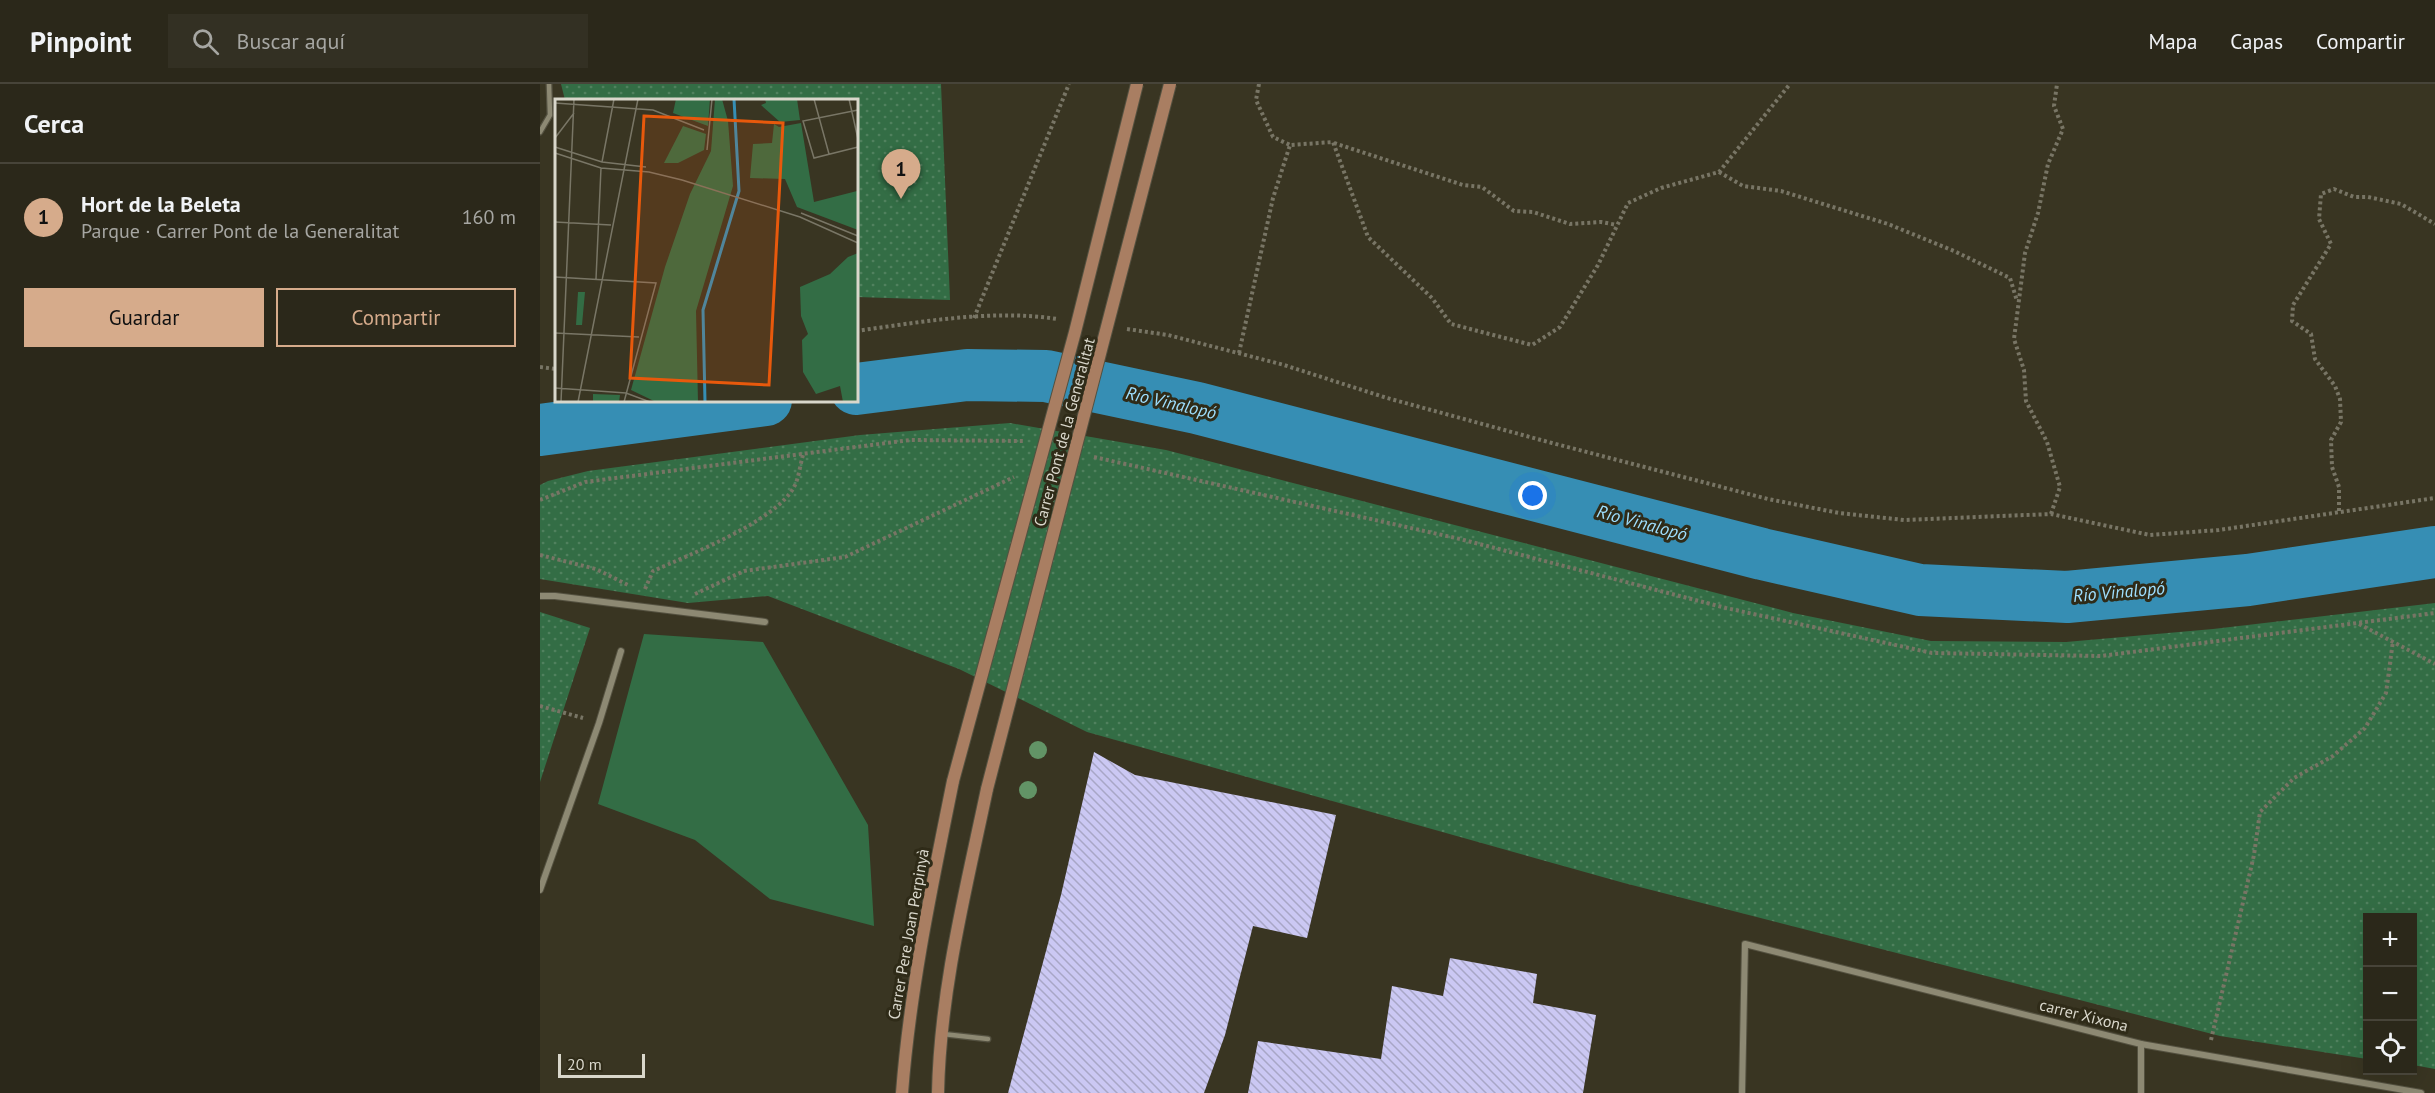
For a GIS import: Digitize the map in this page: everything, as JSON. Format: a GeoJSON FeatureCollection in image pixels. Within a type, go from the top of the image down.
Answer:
{"type":"FeatureCollection","features":[{"type":"Feature","properties":{"kind":"main road","name":"Carrer Pont de la Generalitat"},"geometry":{"type":"LineString","coordinates":[[953,781],[1072,343],[1137,84]]}},
{"type":"Feature","properties":{"kind":"main road","name":"Carrer Pont de la Generalitat"},"geometry":{"type":"LineString","coordinates":[[940,1034],[952,960],[987,789],[1170,84]]}},
{"type":"Feature","properties":{"kind":"main road","name":"Carrer Pere Joan Perpinyà"},"geometry":{"type":"LineString","coordinates":[[902,1093],[906,1038],[920,945],[953,781]]}},
{"type":"Feature","properties":{"kind":"main road"},"geometry":{"type":"LineString","coordinates":[[938,1093],[940,1034]]}},
{"type":"Feature","properties":{"kind":"street"},"geometry":{"type":"LineString","coordinates":[[540,596],[765,622]]}},
{"type":"Feature","properties":{"kind":"street"},"geometry":{"type":"LineString","coordinates":[[540,890],[621,651]]}},
{"type":"Feature","properties":{"kind":"street","name":"carrer Xixona"},"geometry":{"type":"LineString","coordinates":[[1742,1093],[1745,944],[2141,1044],[2421,1093]]}},
{"type":"Feature","properties":{"kind":"street"},"geometry":{"type":"LineString","coordinates":[[2141,1044],[2141,1093]]}},
{"type":"Feature","properties":{"kind":"lane"},"geometry":{"type":"LineString","coordinates":[[540,132],[550,115],[549,84]]}},
{"type":"Feature","properties":{"kind":"lane"},"geometry":{"type":"LineString","coordinates":[[940,1034],[988,1039]]}},
{"type":"Feature","properties":{"kind":"path"},"geometry":{"type":"LineString","coordinates":[[974,318],[1069,84]]}},
{"type":"Feature","properties":{"kind":"path"},"geometry":{"type":"LineString","coordinates":[[1259,84],[1257,100],[1273,137],[1290,145],[1333,142],[1464,185],[1482,187],[1514,211],[1533,212],[1570,224],[1601,222],[1617,225]]}},
{"type":"Feature","properties":{"kind":"path"},"geometry":{"type":"LineString","coordinates":[[1333,142],[1368,237],[1432,298],[1451,324],[1532,345],[1560,327],[1598,265],[1628,203],[1661,188],[1719,172],[1790,84]]}},
{"type":"Feature","properties":{"kind":"path"},"geometry":{"type":"LineString","coordinates":[[2051,514],[2060,487],[2047,442],[2026,401],[2025,370],[2014,339],[2025,253],[2038,213],[2048,164],[2063,129],[2054,106],[2057,84]]}},
{"type":"Feature","properties":{"kind":"path"},"geometry":{"type":"LineString","coordinates":[[1239,353],[1273,198],[1290,145]]}},
{"type":"Feature","properties":{"kind":"path"},"geometry":{"type":"LineString","coordinates":[[1719,172],[1743,186],[1781,191],[1839,208],[1888,224],[1954,251],[2010,278],[2018,302]]}},
{"type":"Feature","properties":{"kind":"path"},"geometry":{"type":"LineString","coordinates":[[2339,511],[2339,487],[2332,467],[2331,440],[2341,422],[2340,399],[2335,386],[2315,359],[2311,334],[2292,321],[2293,305],[2331,244],[2319,219],[2321,194],[2334,189],[2354,197],[2368,197],[2401,204],[2435,224]]}},
{"type":"Feature","properties":{"kind":"path"},"geometry":{"type":"LineString","coordinates":[[858,331],[937,319],[1035,315],[1067,320]]}},
{"type":"Feature","properties":{"kind":"path"},"geometry":{"type":"LineString","coordinates":[[1123,328],[1168,335],[1239,353],[1530,437],[1768,499],[1839,513],[1904,520],[2051,514],[2150,536],[2219,530],[2435,498]]}},
{"type":"Feature","properties":{"kind":"path"},"geometry":{"type":"LineString","coordinates":[[540,367],[555,369]]}},
{"type":"Feature","properties":{"kind":"path"},"geometry":{"type":"LineString","coordinates":[[540,500],[585,482],[803,456],[910,440],[1031,443]]}},
{"type":"Feature","properties":{"kind":"path"},"geometry":{"type":"LineString","coordinates":[[540,555],[596,569],[644,593],[653,571],[726,538],[778,506],[795,486],[803,456]]}},
{"type":"Feature","properties":{"kind":"path"},"geometry":{"type":"LineString","coordinates":[[1092,456],[1460,539],[1726,608],[1932,653],[2101,656],[2435,613]]}},
{"type":"Feature","properties":{"kind":"path"},"geometry":{"type":"LineString","coordinates":[[691,596],[744,571],[845,557],[1016,476]]}},
{"type":"Feature","properties":{"kind":"path"},"geometry":{"type":"LineString","coordinates":[[2357,623],[2435,664]]}},
{"type":"Feature","properties":{"kind":"path"},"geometry":{"type":"LineString","coordinates":[[2208,1055],[2254,855],[2260,812],[2294,778],[2333,756],[2365,728],[2386,693],[2393,641]]}},
{"type":"Feature","properties":{"kind":"path"},"geometry":{"type":"LineString","coordinates":[[540,706],[562,713]]}},
{"type":"Feature","properties":{"kind":"green space"},"geometry":{"type":"Polygon","coordinates":[[[561,84],[941,84],[950,300],[858,297],[858,99],[565,99],[561,84]]]}},
{"type":"Feature","properties":{"kind":"green space"},"geometry":{"type":"Polygon","coordinates":[[[1010,423],[1166,450],[1793,613],[1931,641],[2066,642],[2213,629],[2435,603],[2435,1069],[2417,1066],[2417,913],[2363,913],[2363,1058],[2220,1036],[1624,883],[1087,732],[959,669],[768,596],[688,603],[540,579],[540,485],[548,481],[588,471],[860,435],[1010,423]]]}},
{"type":"Feature","properties":{"kind":"green space"},"geometry":{"type":"Polygon","coordinates":[[[540,612],[590,628],[540,782],[540,612]]]}},
{"type":"Feature","properties":{"kind":"green space"},"geometry":{"type":"Polygon","coordinates":[[[644,634],[763,642],[868,825],[874,926],[770,899],[695,840],[598,804],[644,634]]]}},
{"type":"Feature","properties":{"kind":"building"},"geometry":{"type":"Polygon","coordinates":[[[1094,752],[1135,775],[1336,815],[1307,938],[1253,926],[1225,1035],[1204,1093],[1008,1093],[1061,895],[1094,752]]]}},
{"type":"Feature","properties":{"kind":"building"},"geometry":{"type":"Polygon","coordinates":[[[1450,958],[1537,974],[1533,1003],[1596,1015],[1583,1093],[1248,1093],[1258,1041],[1381,1059],[1392,986],[1443,996],[1450,958]]]}},
{"type":"Feature","properties":{"kind":"waterway","name":"Río Vinalopó"},"geometry":{"type":"LineString","coordinates":[[858,389],[967,375],[1046,376],[1197,408],[1762,554],[1920,590],[2067,597],[2248,580],[2435,552]]}},
{"type":"Feature","properties":{"kind":"waterway","name":"Río Vinalopó"},"geometry":{"type":"LineString","coordinates":[[540,430],[751,402]]}},
{"type":"Feature","properties":{"kind":"place","name":"Hort de la Beleta"},"geometry":{"type":"Point","coordinates":[901,199]}}]}
